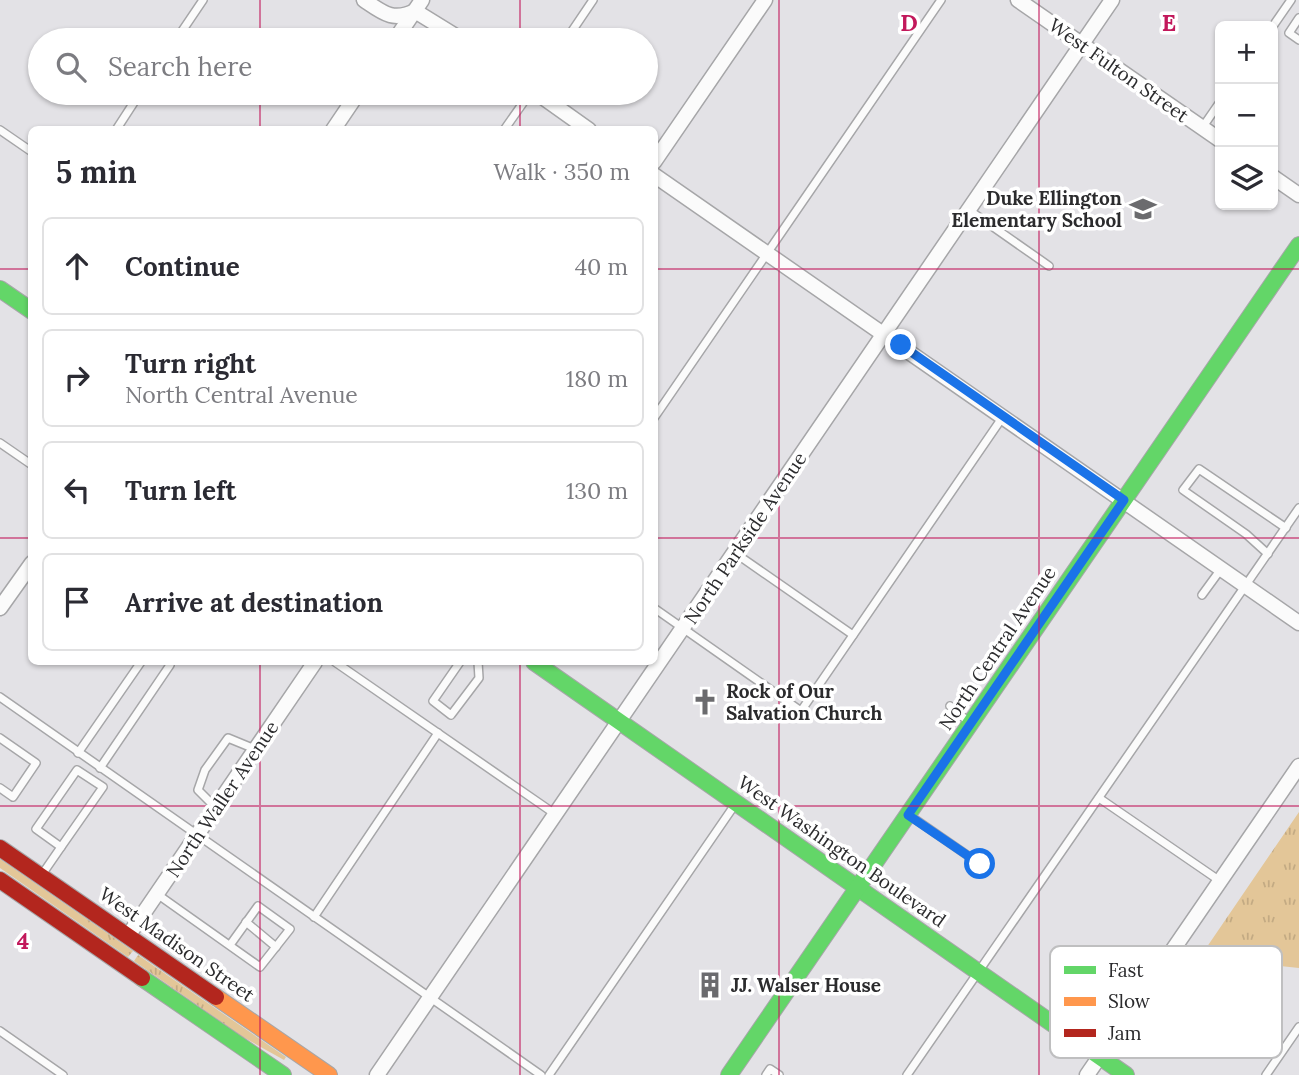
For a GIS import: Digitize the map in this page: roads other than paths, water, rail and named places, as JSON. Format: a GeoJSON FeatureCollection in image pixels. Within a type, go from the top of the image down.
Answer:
{"type":"FeatureCollection","features":[{"type":"Feature","properties":{"kind":"street"},"geometry":{"type":"LineString","coordinates":[[364,0],[391,17],[401,18],[416,4]]}},
{"type":"Feature","properties":{"kind":"street"},"geometry":{"type":"LineString","coordinates":[[658,156],[765,0]]}},
{"type":"Feature","properties":{"kind":"street","name":"West Fulton Street"},"geometry":{"type":"LineString","coordinates":[[1018,0],[1215,137]]}},
{"type":"Feature","properties":{"kind":"street","name":"North Parkside Avenue"},"geometry":{"type":"LineString","coordinates":[[658,665],[1112,0]]}},
{"type":"Feature","properties":{"kind":"street"},"geometry":{"type":"LineString","coordinates":[[402,28],[416,4]]}},
{"type":"Feature","properties":{"kind":"street"},"geometry":{"type":"LineString","coordinates":[[416,4],[447,28]]}},
{"type":"Feature","properties":{"kind":"street"},"geometry":{"type":"LineString","coordinates":[[336,126],[350,105]]}},
{"type":"Feature","properties":{"kind":"street"},"geometry":{"type":"LineString","coordinates":[[554,105],[583,126]]}},
{"type":"Feature","properties":{"kind":"street"},"geometry":{"type":"LineString","coordinates":[[658,178],[1299,623]]}},
{"type":"Feature","properties":{"kind":"street"},"geometry":{"type":"LineString","coordinates":[[1278,180],[1299,195]]}},
{"type":"Feature","properties":{"kind":"street","name":"North Central Avenue"},"geometry":{"type":"LineString","coordinates":[[734,1073],[858,887],[1299,244]]}},
{"type":"Feature","properties":{"kind":"street"},"geometry":{"type":"LineString","coordinates":[[0,289],[28,308]]}},
{"type":"Feature","properties":{"kind":"street"},"geometry":{"type":"LineString","coordinates":[[0,608],[28,569]]}},
{"type":"Feature","properties":{"kind":"street","name":"North Waller Avenue"},"geometry":{"type":"LineString","coordinates":[[128,936],[314,665]]}},
{"type":"Feature","properties":{"kind":"street","name":"West Washington Boulevard"},"geometry":{"type":"LineString","coordinates":[[538,665],[1050,1021]]}},
{"type":"Feature","properties":{"kind":"street","name":"North Parkside Avenue"},"geometry":{"type":"LineString","coordinates":[[377,1075],[658,665]]}},
{"type":"Feature","properties":{"kind":"street"},"geometry":{"type":"LineString","coordinates":[[1175,946],[1299,766]]}},
{"type":"Feature","properties":{"kind":"street","name":"West Madison Street"},"geometry":{"type":"LineString","coordinates":[[0,848],[329,1075]]}},
{"type":"Feature","properties":{"kind":"street"},"geometry":{"type":"LineString","coordinates":[[0,880],[283,1075]]}},
{"type":"Feature","properties":{"kind":"street"},"geometry":{"type":"LineString","coordinates":[[1087,1075],[1099,1058]]}},
{"type":"Feature","properties":{"kind":"street","name":"West Washington Boulevard"},"geometry":{"type":"LineString","coordinates":[[1103,1058],[1126,1075]]}},
{"type":"Feature","properties":{"kind":"lane"},"geometry":{"type":"LineString","coordinates":[[184,28],[203,0]]}},
{"type":"Feature","properties":{"kind":"lane"},"geometry":{"type":"LineString","coordinates":[[574,28],[593,0]]}},
{"type":"Feature","properties":{"kind":"lane"},"geometry":{"type":"LineString","coordinates":[[658,412],[941,0]]}},
{"type":"Feature","properties":{"kind":"lane"},"geometry":{"type":"LineString","coordinates":[[1276,21],[1291,0]]}},
{"type":"Feature","properties":{"kind":"lane"},"geometry":{"type":"LineString","coordinates":[[1299,18],[1289,33],[1299,40]]}},
{"type":"Feature","properties":{"kind":"lane"},"geometry":{"type":"LineString","coordinates":[[119,126],[133,105]]}},
{"type":"Feature","properties":{"kind":"lane"},"geometry":{"type":"LineString","coordinates":[[508,126],[522,105]]}},
{"type":"Feature","properties":{"kind":"lane"},"geometry":{"type":"LineString","coordinates":[[1202,128],[1215,109]]}},
{"type":"Feature","properties":{"kind":"lane"},"geometry":{"type":"LineString","coordinates":[[0,130],[28,149]]}},
{"type":"Feature","properties":{"kind":"lane"},"geometry":{"type":"LineString","coordinates":[[969,210],[1049,266]]}},
{"type":"Feature","properties":{"kind":"lane"},"geometry":{"type":"LineString","coordinates":[[658,611],[801,711],[1003,416]]}},
{"type":"Feature","properties":{"kind":"lane"},"geometry":{"type":"LineString","coordinates":[[0,443],[28,462]]}},
{"type":"Feature","properties":{"kind":"lane"},"geometry":{"type":"LineString","coordinates":[[1268,554],[1246,534],[1183,490],[1199,469],[1286,528]]}},
{"type":"Feature","properties":{"kind":"lane"},"geometry":{"type":"LineString","coordinates":[[908,1075],[1299,508]]}},
{"type":"Feature","properties":{"kind":"lane"},"geometry":{"type":"LineString","coordinates":[[735,552],[853,635]]}},
{"type":"Feature","properties":{"kind":"lane"},"geometry":{"type":"LineString","coordinates":[[1202,594],[1222,569]]}},
{"type":"Feature","properties":{"kind":"lane"},"geometry":{"type":"LineString","coordinates":[[78,753],[139,665]]}},
{"type":"Feature","properties":{"kind":"lane"},"geometry":{"type":"LineString","coordinates":[[100,768],[170,665]]}},
{"type":"Feature","properties":{"kind":"lane"},"geometry":{"type":"LineString","coordinates":[[339,665],[556,814]]}},
{"type":"Feature","properties":{"kind":"lane"},"geometry":{"type":"LineString","coordinates":[[458,665],[433,701],[452,715],[479,678],[478,665]]}},
{"type":"Feature","properties":{"kind":"lane"},"geometry":{"type":"LineString","coordinates":[[0,697],[541,1075]]}},
{"type":"Feature","properties":{"kind":"lane"},"geometry":{"type":"LineString","coordinates":[[950,706],[971,724]]}},
{"type":"Feature","properties":{"kind":"lane"},"geometry":{"type":"LineString","coordinates":[[314,917],[438,733]]}},
{"type":"Feature","properties":{"kind":"lane"},"geometry":{"type":"LineString","coordinates":[[0,738],[36,763],[13,797],[0,788]]}},
{"type":"Feature","properties":{"kind":"lane"},"geometry":{"type":"LineString","coordinates":[[216,807],[198,790],[205,770],[228,738],[256,749]]}},
{"type":"Feature","properties":{"kind":"lane"},"geometry":{"type":"LineString","coordinates":[[41,876],[103,787],[77,770],[36,829],[61,846]]}},
{"type":"Feature","properties":{"kind":"lane"},"geometry":{"type":"LineString","coordinates":[[1099,798],[1220,881]]}},
{"type":"Feature","properties":{"kind":"lane"},"geometry":{"type":"LineString","coordinates":[[549,1075],[736,802]]}},
{"type":"Feature","properties":{"kind":"lane"},"geometry":{"type":"LineString","coordinates":[[908,815],[980,864]]}},
{"type":"Feature","properties":{"kind":"lane"},"geometry":{"type":"LineString","coordinates":[[156,894],[230,946],[260,967],[290,929],[258,906],[230,946]]}},
{"type":"Feature","properties":{"kind":"lane"},"geometry":{"type":"LineString","coordinates":[[246,922],[276,947]]}},
{"type":"Feature","properties":{"kind":"lane"},"geometry":{"type":"LineString","coordinates":[[1282,1052],[1299,1027]]}},
{"type":"Feature","properties":{"kind":"lane"},"geometry":{"type":"LineString","coordinates":[[0,1031],[64,1075]]}},
{"type":"Feature","properties":{"kind":"lane"},"geometry":{"type":"LineString","coordinates":[[1266,1075],[1278,1058]]}},
{"type":"Feature","properties":{"kind":"lane"},"geometry":{"type":"LineString","coordinates":[[765,1075],[770,1069],[779,1075]]}},
{"type":"Feature","properties":{"kind":"place","name":"Duke Ellington Elementary School"},"geometry":{"type":"Point","coordinates":[1143,209]}},
{"type":"Feature","properties":{"kind":"place","name":"Rock of Our Salvation Church"},"geometry":{"type":"Point","coordinates":[705,702]}},
{"type":"Feature","properties":{"kind":"place","name":"JJ. Walser House"},"geometry":{"type":"Point","coordinates":[710,985]}}]}
